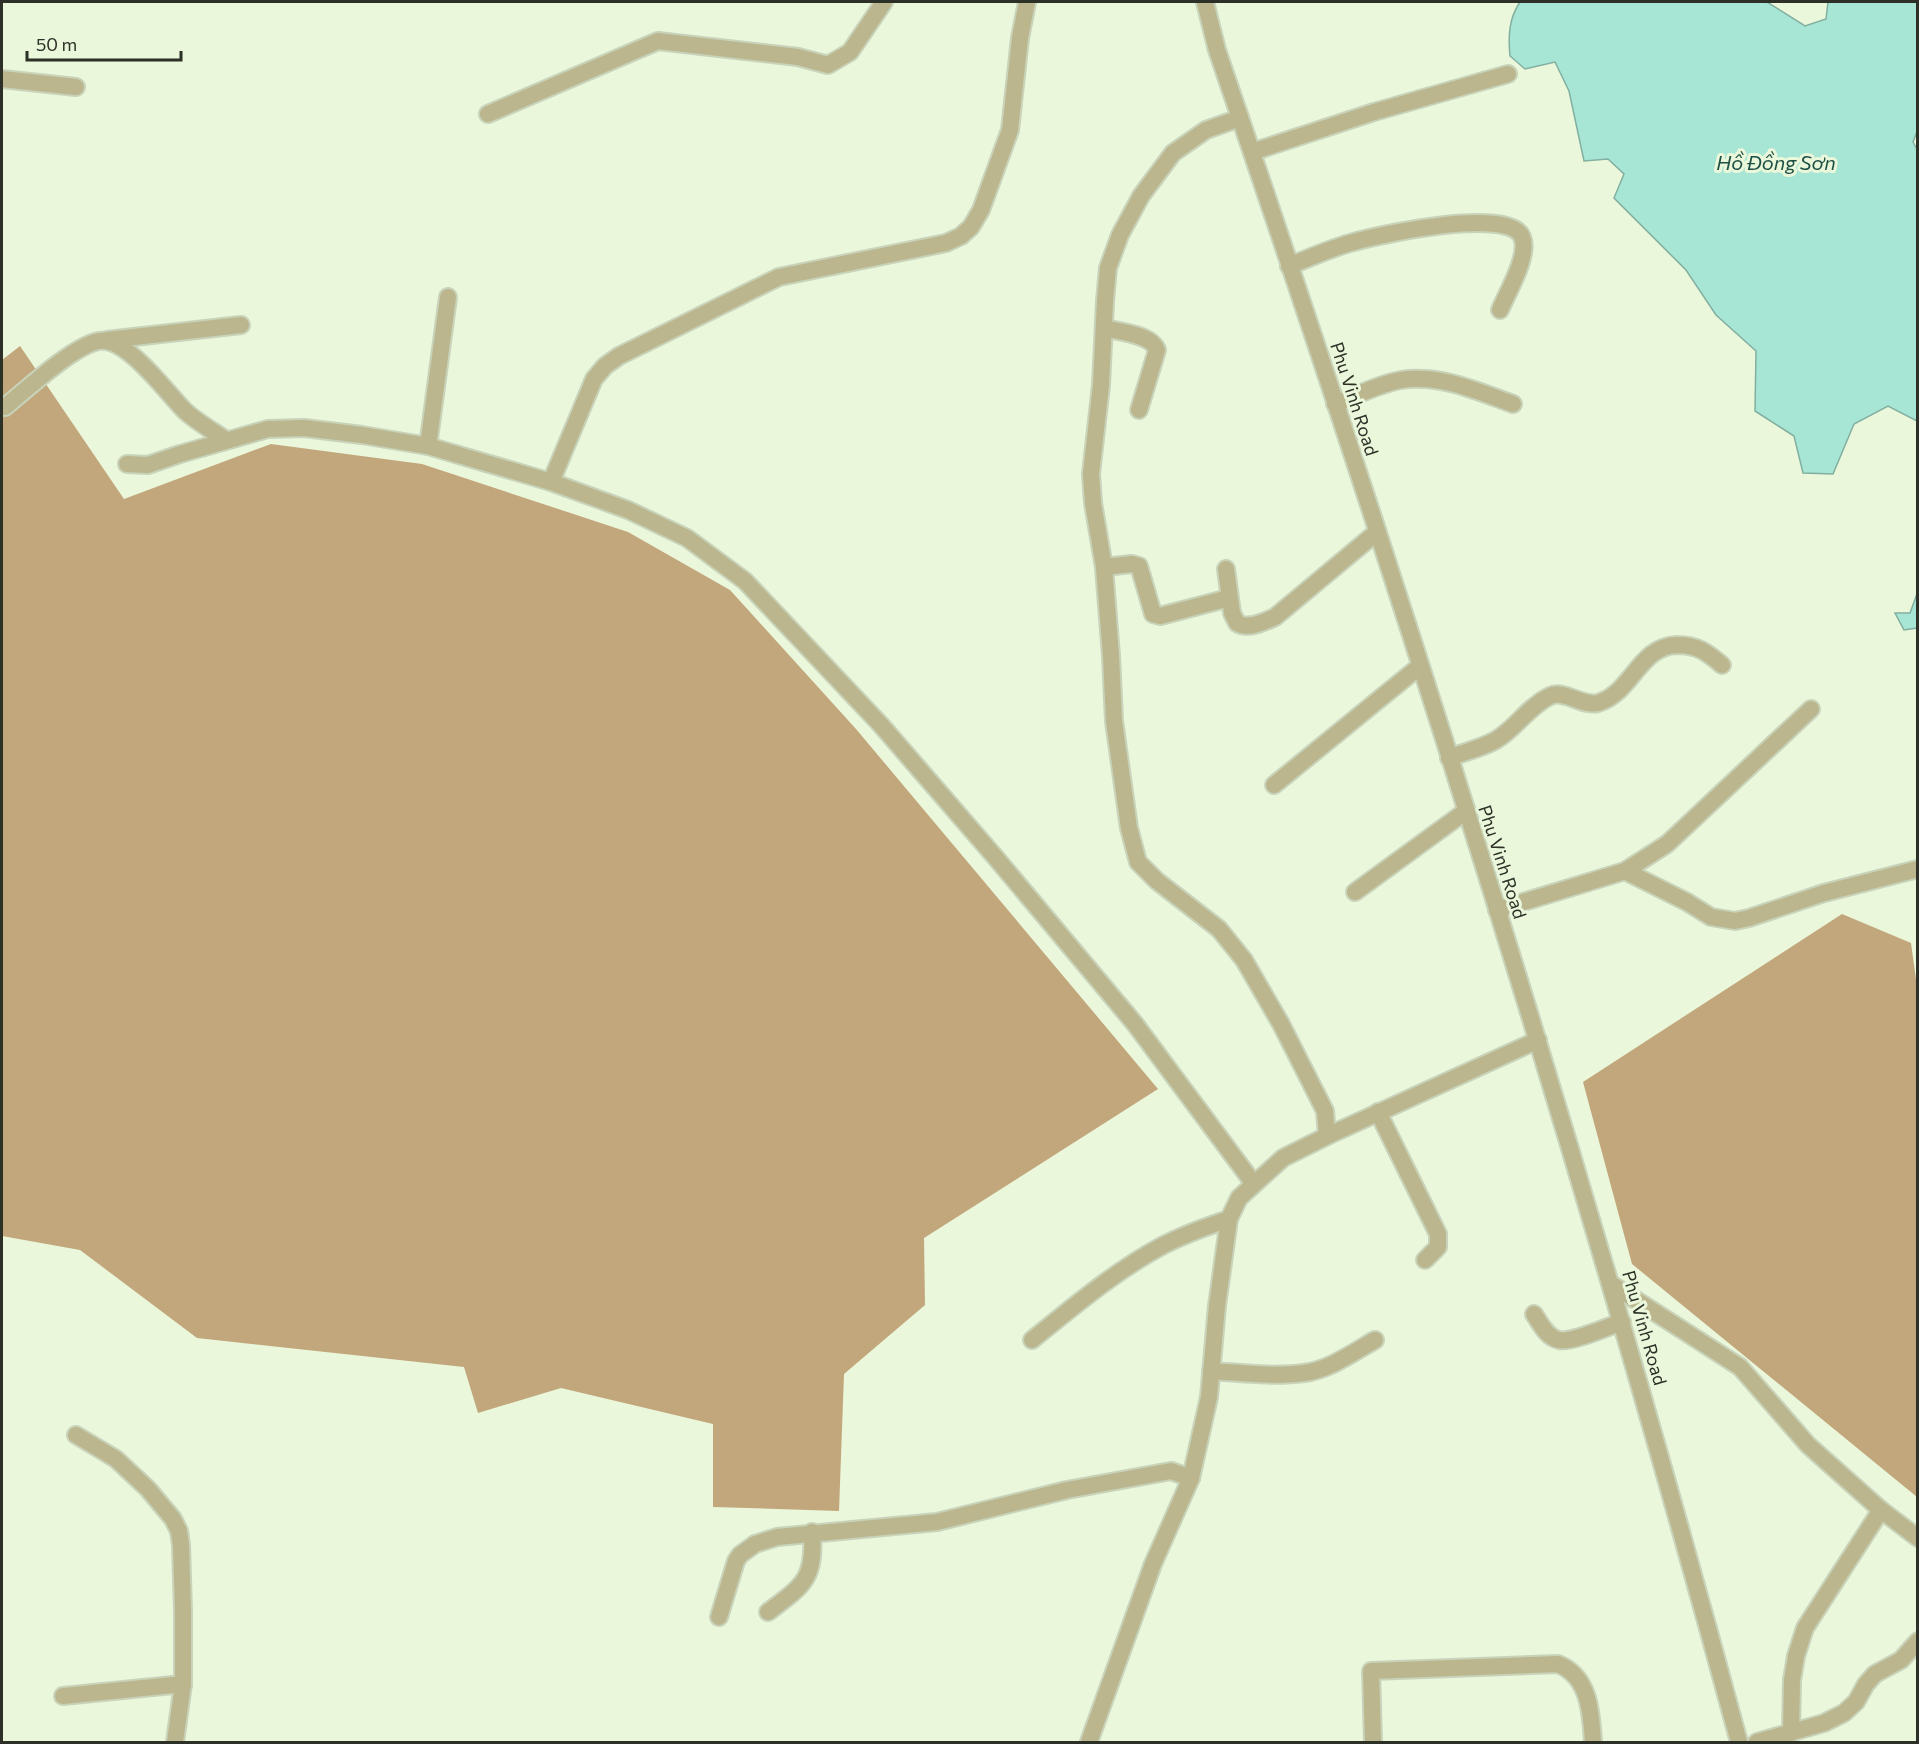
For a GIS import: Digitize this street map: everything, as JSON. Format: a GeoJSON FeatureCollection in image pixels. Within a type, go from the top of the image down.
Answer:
{"type":"FeatureCollection","features":[{"type":"Feature","properties":{"kind":"street"},"geometry":{"type":"LineString","coordinates":[[488,114],[658,41],[798,57],[828,65],[850,52],[884,2]]}},
{"type":"Feature","properties":{"kind":"street"},"geometry":{"type":"LineString","coordinates":[[551,482],[594,379],[605,366],[619,356],[779,277],[946,243],[961,236],[971,227],[981,210],[1010,130],[1020,38],[1028,2]]}},
{"type":"Feature","properties":{"kind":"street","name":"Phu Vinh Road"},"geometry":{"type":"LineString","coordinates":[[1205,2],[1217,50],[1377,532],[1538,1040],[1622,1322],[1739,1743]]}},
{"type":"Feature","properties":{"kind":"street"},"geometry":{"type":"LineString","coordinates":[[1252,152],[1374,112],[1508,74]]}},
{"type":"Feature","properties":{"kind":"street"},"geometry":{"type":"LineString","coordinates":[[2,79],[76,87]]}},
{"type":"Feature","properties":{"kind":"street"},"geometry":{"type":"LineString","coordinates":[[1240,118],[1206,129],[1173,153],[1141,196],[1120,235],[1108,268],[1101,386],[1091,474],[1093,503],[1104,567],[1112,656],[1114,721],[1129,828],[1138,862],[1157,881],[1219,929],[1244,960],[1281,1024],[1326,1111],[1327,1136]]}},
{"type":"Feature","properties":{"kind":"street"},"geometry":{"type":"LineString","coordinates":[[1289,266],[1349,243],[1398,231],[1463,224],[1501,224],[1518,230],[1525,244],[1500,310]]}},
{"type":"Feature","properties":{"kind":"street"},"geometry":{"type":"LineString","coordinates":[[429,446],[448,297]]}},
{"type":"Feature","properties":{"kind":"street"},"geometry":{"type":"LineString","coordinates":[[5,407],[84,346],[106,340],[241,325]]}},
{"type":"Feature","properties":{"kind":"street"},"geometry":{"type":"LineString","coordinates":[[1104,328],[1146,340],[1154,344],[1157,350],[1139,410]]}},
{"type":"Feature","properties":{"kind":"street"},"geometry":{"type":"LineString","coordinates":[[106,340],[123,348],[155,377],[187,413],[226,440]]}},
{"type":"Feature","properties":{"kind":"street"},"geometry":{"type":"LineString","coordinates":[[1335,405],[1380,385],[1418,378],[1453,383],[1513,404]]}},
{"type":"Feature","properties":{"kind":"street"},"geometry":{"type":"LineString","coordinates":[[127,465],[148,465],[268,429],[304,428],[362,435],[429,446],[551,482],[628,510],[687,538],[746,581],[881,725],[1135,1024],[1254,1184]]}},
{"type":"Feature","properties":{"kind":"street"},"geometry":{"type":"LineString","coordinates":[[1226,569],[1234,619],[1240,626],[1245,627],[1275,618],[1377,532]]}},
{"type":"Feature","properties":{"kind":"street"},"geometry":{"type":"LineString","coordinates":[[1104,567],[1131,564],[1139,566],[1149,606],[1153,614],[1160,616],[1229,598]]}},
{"type":"Feature","properties":{"kind":"street"},"geometry":{"type":"LineString","coordinates":[[1449,758],[1496,740],[1529,710],[1551,695],[1559,695],[1583,703],[1597,703],[1616,694],[1649,655],[1670,645],[1690,645],[1700,648],[1722,665]]}},
{"type":"Feature","properties":{"kind":"street"},"geometry":{"type":"LineString","coordinates":[[1274,785],[1420,666]]}},
{"type":"Feature","properties":{"kind":"street"},"geometry":{"type":"LineString","coordinates":[[1497,910],[1625,872],[1667,844],[1811,709]]}},
{"type":"Feature","properties":{"kind":"street"},"geometry":{"type":"LineString","coordinates":[[1355,892],[1466,811]]}},
{"type":"Feature","properties":{"kind":"street"},"geometry":{"type":"LineString","coordinates":[[1625,872],[1687,902],[1711,917],[1735,921],[1824,893],[1917,869]]}},
{"type":"Feature","properties":{"kind":"street"},"geometry":{"type":"LineString","coordinates":[[1089,1743],[1154,1564],[1191,1478],[1203,1430],[1229,1219],[1239,1198],[1283,1158],[1378,1112],[1538,1040]]}},
{"type":"Feature","properties":{"kind":"street"},"geometry":{"type":"LineString","coordinates":[[1378,1112],[1438,1234],[1438,1247],[1425,1260]]}},
{"type":"Feature","properties":{"kind":"street"},"geometry":{"type":"LineString","coordinates":[[1032,1340],[1088,1294],[1142,1257],[1177,1238],[1229,1219]]}},
{"type":"Feature","properties":{"kind":"street"},"geometry":{"type":"LineString","coordinates":[[1611,1284],[1740,1367],[1808,1445],[1881,1510],[1917,1538]]}},
{"type":"Feature","properties":{"kind":"street"},"geometry":{"type":"LineString","coordinates":[[1534,1314],[1543,1329],[1558,1340],[1569,1340],[1622,1322]]}},
{"type":"Feature","properties":{"kind":"street"},"geometry":{"type":"LineString","coordinates":[[1211,1371],[1265,1374],[1305,1373],[1344,1358],[1375,1340]]}},
{"type":"Feature","properties":{"kind":"street"},"geometry":{"type":"LineString","coordinates":[[75,1435],[116,1459],[148,1489],[174,1519],[181,1545],[183,1684],[175,1743]]}},
{"type":"Feature","properties":{"kind":"street"},"geometry":{"type":"LineString","coordinates":[[719,1617],[736,1561],[740,1555],[755,1544],[766,1539],[812,1532],[937,1522],[1067,1490],[1171,1471],[1191,1478]]}},
{"type":"Feature","properties":{"kind":"street"},"geometry":{"type":"LineString","coordinates":[[1791,1733],[1792,1680],[1796,1656],[1805,1628],[1881,1510]]}},
{"type":"Feature","properties":{"kind":"street"},"geometry":{"type":"LineString","coordinates":[[768,1612],[793,1593],[811,1568],[812,1532]]}},
{"type":"Feature","properties":{"kind":"street"},"geometry":{"type":"LineString","coordinates":[[1757,1743],[1824,1723],[1844,1713],[1856,1702],[1866,1684],[1875,1674],[1901,1660],[1917,1641]]}},
{"type":"Feature","properties":{"kind":"street"},"geometry":{"type":"LineString","coordinates":[[1373,1743],[1371,1671],[1558,1664],[1568,1668],[1581,1682],[1586,1693],[1593,1743]]}},
{"type":"Feature","properties":{"kind":"street"},"geometry":{"type":"LineString","coordinates":[[63,1696],[183,1684]]}},
{"type":"Feature","properties":{"kind":"shaded area"},"geometry":{"type":"Polygon","coordinates":[[[20,346],[124,499],[271,444],[422,464],[628,532],[730,590],[856,729],[1158,1089],[924,1238],[925,1305],[844,1374],[839,1511],[713,1507],[713,1424],[561,1388],[478,1413],[464,1367],[197,1338],[80,1250],[2,1236],[2,360],[20,346]]]}},
{"type":"Feature","properties":{"kind":"shaded area"},"geometry":{"type":"Polygon","coordinates":[[[1842,914],[1911,943],[1917,987],[1917,1497],[1632,1264],[1583,1082],[1842,914]]]}},
{"type":"Feature","properties":{"kind":"water","name":"Hồ Đồng Sơn"},"geometry":{"type":"Polygon","coordinates":[[[1520,2],[1767,2],[1805,26],[1826,19],[1828,2],[1917,2],[1918,129],[1913,142],[1918,151],[1917,421],[1888,406],[1854,424],[1833,474],[1803,473],[1794,436],[1755,411],[1756,351],[1716,315],[1686,270],[1614,198],[1624,174],[1608,159],[1584,161],[1569,91],[1555,62],[1525,69],[1510,56],[1510,28],[1520,2]]]}},
{"type":"Feature","properties":{"kind":"water"},"geometry":{"type":"Polygon","coordinates":[[[1917,594],[1917,628],[1904,630],[1895,613],[1910,613],[1917,594]]]}}]}
